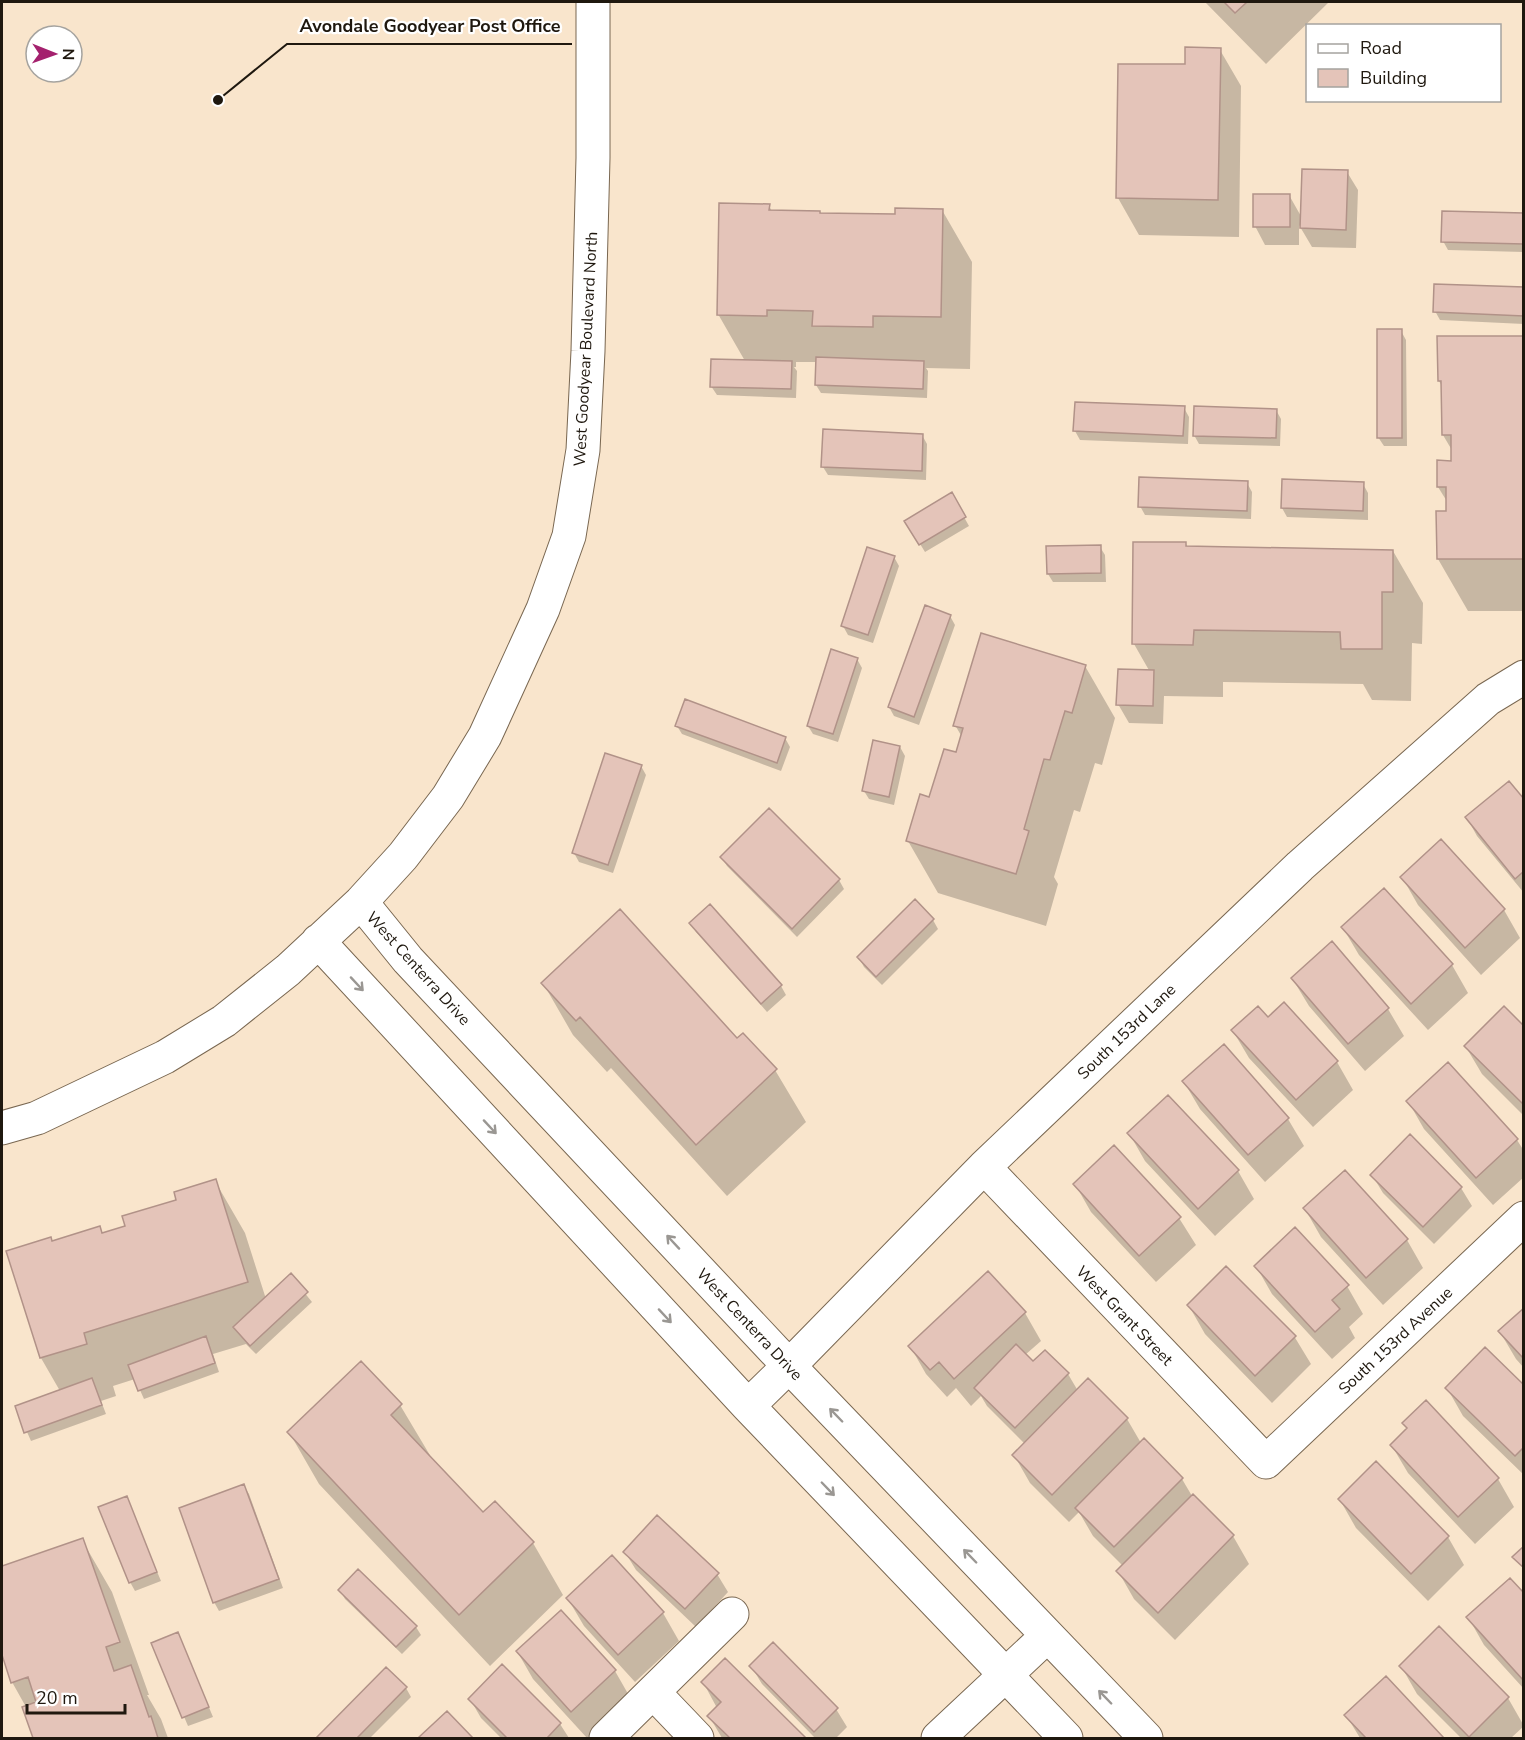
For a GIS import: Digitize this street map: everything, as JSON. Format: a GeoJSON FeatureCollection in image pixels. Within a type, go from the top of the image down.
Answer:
{"type":"FeatureCollection","features":[{"type":"Feature","properties":{"kind":"street","name":"West Goodyear Boulevard North"},"geometry":{"type":"LineString","coordinates":[[2,1128],[37,1118],[165,1057],[224,1020],[288,970],[361,902],[403,856],[448,797],[485,736],[543,609],[569,536],[583,450],[593,158],[593,2]]}},
{"type":"Feature","properties":{"kind":"street","name":"South 153rd Lane"},"geometry":{"type":"LineString","coordinates":[[748,1406],[984,1167],[1300,866],[1488,699],[1524,677]]}},
{"type":"Feature","properties":{"kind":"street","name":"West Centerra Drive"},"geometry":{"type":"LineString","coordinates":[[361,902],[408,960],[789,1366],[1146,1738]]}},
{"type":"Feature","properties":{"kind":"street"},"geometry":{"type":"LineString","coordinates":[[318,941],[748,1406],[1066,1738]]}},
{"type":"Feature","properties":{"kind":"street","name":"West Grant Street"},"geometry":{"type":"LineString","coordinates":[[984,1167],[1266,1462]]}},
{"type":"Feature","properties":{"kind":"street","name":"South 153rd Avenue"},"geometry":{"type":"LineString","coordinates":[[1266,1462],[1524,1218]]}},
{"type":"Feature","properties":{"kind":"street"},"geometry":{"type":"LineString","coordinates":[[606,1738],[732,1614]]}},
{"type":"Feature","properties":{"kind":"street"},"geometry":{"type":"LineString","coordinates":[[938,1738],[1047,1637]]}},
{"type":"Feature","properties":{"kind":"street"},"geometry":{"type":"LineString","coordinates":[[653,1692],[697,1738]]}},
{"type":"Feature","properties":{"kind":"building"},"geometry":{"type":"Polygon","coordinates":[[[1224,2],[1247,2],[1235,13],[1224,2]]]}},
{"type":"Feature","properties":{"kind":"building"},"geometry":{"type":"Polygon","coordinates":[[[1185,47],[1221,48],[1218,200],[1116,198],[1118,64],[1185,64],[1185,47]]]}},
{"type":"Feature","properties":{"kind":"building"},"geometry":{"type":"Polygon","coordinates":[[[1302,169],[1348,170],[1346,230],[1300,228],[1302,169]]]}},
{"type":"Feature","properties":{"kind":"building"},"geometry":{"type":"Polygon","coordinates":[[[1253,194],[1290,194],[1290,227],[1253,227],[1253,194]]]}},
{"type":"Feature","properties":{"kind":"building"},"geometry":{"type":"Polygon","coordinates":[[[719,203],[770,204],[769,210],[820,211],[820,213],[895,214],[895,208],[943,209],[941,317],[873,316],[873,327],[812,326],[813,311],[767,310],[767,316],[717,315],[719,203]]]}},
{"type":"Feature","properties":{"kind":"building"},"geometry":{"type":"Polygon","coordinates":[[[1442,211],[1524,213],[1524,244],[1441,242],[1442,211]]]}},
{"type":"Feature","properties":{"kind":"building"},"geometry":{"type":"Polygon","coordinates":[[[1434,284],[1524,287],[1524,316],[1433,312],[1434,284]]]}},
{"type":"Feature","properties":{"kind":"building"},"geometry":{"type":"Polygon","coordinates":[[[1377,329],[1402,329],[1402,438],[1377,438],[1377,329]]]}},
{"type":"Feature","properties":{"kind":"building"},"geometry":{"type":"Polygon","coordinates":[[[1437,336],[1524,336],[1524,559],[1437,559],[1436,511],[1446,511],[1446,487],[1437,487],[1437,460],[1451,461],[1451,435],[1442,435],[1437,336]]]}},
{"type":"Feature","properties":{"kind":"building"},"geometry":{"type":"Polygon","coordinates":[[[816,357],[924,361],[923,389],[815,385],[816,357]]]}},
{"type":"Feature","properties":{"kind":"building"},"geometry":{"type":"Polygon","coordinates":[[[711,359],[792,361],[791,389],[710,387],[711,359]]]}},
{"type":"Feature","properties":{"kind":"building"},"geometry":{"type":"Polygon","coordinates":[[[1075,402],[1185,406],[1183,436],[1073,431],[1075,402]]]}},
{"type":"Feature","properties":{"kind":"building"},"geometry":{"type":"Polygon","coordinates":[[[1194,406],[1277,409],[1276,438],[1193,436],[1194,406]]]}},
{"type":"Feature","properties":{"kind":"building"},"geometry":{"type":"Polygon","coordinates":[[[823,429],[923,434],[922,471],[821,467],[823,429]]]}},
{"type":"Feature","properties":{"kind":"building"},"geometry":{"type":"Polygon","coordinates":[[[1139,477],[1248,481],[1247,511],[1138,507],[1139,477]]]}},
{"type":"Feature","properties":{"kind":"building"},"geometry":{"type":"Polygon","coordinates":[[[1282,479],[1364,482],[1363,511],[1281,508],[1282,479]]]}},
{"type":"Feature","properties":{"kind":"building"},"geometry":{"type":"Polygon","coordinates":[[[952,492],[966,517],[919,545],[904,521],[952,492]]]}},
{"type":"Feature","properties":{"kind":"building"},"geometry":{"type":"Polygon","coordinates":[[[1133,542],[1186,542],[1186,546],[1393,550],[1393,592],[1382,592],[1382,649],[1341,649],[1340,632],[1194,630],[1193,645],[1132,644],[1133,542]]]}},
{"type":"Feature","properties":{"kind":"building"},"geometry":{"type":"Polygon","coordinates":[[[1101,545],[1101,573],[1047,574],[1046,546],[1101,545]]]}},
{"type":"Feature","properties":{"kind":"building"},"geometry":{"type":"Polygon","coordinates":[[[867,547],[895,556],[868,635],[841,626],[867,547]]]}},
{"type":"Feature","properties":{"kind":"building"},"geometry":{"type":"Polygon","coordinates":[[[925,605],[951,615],[914,717],[888,707],[925,605]]]}},
{"type":"Feature","properties":{"kind":"building"},"geometry":{"type":"Polygon","coordinates":[[[981,633],[1086,665],[1072,713],[1065,711],[1050,760],[1044,759],[1024,829],[1029,831],[1016,874],[906,841],[920,794],[929,797],[944,749],[956,752],[963,728],[953,726],[981,633]]]}},
{"type":"Feature","properties":{"kind":"building"},"geometry":{"type":"Polygon","coordinates":[[[831,649],[858,658],[833,734],[807,726],[831,649]]]}},
{"type":"Feature","properties":{"kind":"building"},"geometry":{"type":"Polygon","coordinates":[[[1118,669],[1154,670],[1153,706],[1116,705],[1118,669]]]}},
{"type":"Feature","properties":{"kind":"building"},"geometry":{"type":"Polygon","coordinates":[[[685,699],[786,737],[777,763],[675,726],[685,699]]]}},
{"type":"Feature","properties":{"kind":"building"},"geometry":{"type":"Polygon","coordinates":[[[873,740],[900,746],[889,797],[862,791],[873,740]]]}},
{"type":"Feature","properties":{"kind":"building"},"geometry":{"type":"Polygon","coordinates":[[[605,753],[642,765],[608,865],[572,853],[605,753]]]}},
{"type":"Feature","properties":{"kind":"building"},"geometry":{"type":"Polygon","coordinates":[[[1509,781],[1524,799],[1524,871],[1515,879],[1465,817],[1509,781]]]}},
{"type":"Feature","properties":{"kind":"building"},"geometry":{"type":"Polygon","coordinates":[[[769,808],[840,879],[792,929],[720,857],[769,808]]]}},
{"type":"Feature","properties":{"kind":"building"},"geometry":{"type":"Polygon","coordinates":[[[1441,839],[1505,909],[1465,948],[1400,877],[1441,839]]]}},
{"type":"Feature","properties":{"kind":"building"},"geometry":{"type":"Polygon","coordinates":[[[1384,888],[1453,964],[1411,1004],[1341,927],[1384,888]]]}},
{"type":"Feature","properties":{"kind":"building"},"geometry":{"type":"Polygon","coordinates":[[[915,899],[934,919],[876,977],[857,957],[915,899]]]}},
{"type":"Feature","properties":{"kind":"building"},"geometry":{"type":"Polygon","coordinates":[[[710,904],[782,985],[761,1004],[689,923],[710,904]]]}},
{"type":"Feature","properties":{"kind":"building"},"geometry":{"type":"Polygon","coordinates":[[[620,909],[737,1038],[743,1033],[777,1069],[696,1145],[580,1017],[576,1021],[541,983],[620,909]]]}},
{"type":"Feature","properties":{"kind":"building"},"geometry":{"type":"Polygon","coordinates":[[[1332,941],[1389,1008],[1348,1044],[1291,978],[1332,941]]]}},
{"type":"Feature","properties":{"kind":"building"},"geometry":{"type":"Polygon","coordinates":[[[1284,1002],[1338,1061],[1296,1100],[1231,1030],[1258,1006],[1268,1017],[1284,1002]]]}},
{"type":"Feature","properties":{"kind":"building"},"geometry":{"type":"Polygon","coordinates":[[[1504,1006],[1524,1026],[1524,1105],[1464,1046],[1504,1006]]]}},
{"type":"Feature","properties":{"kind":"building"},"geometry":{"type":"Polygon","coordinates":[[[1224,1044],[1289,1118],[1248,1155],[1182,1081],[1224,1044]]]}},
{"type":"Feature","properties":{"kind":"building"},"geometry":{"type":"Polygon","coordinates":[[[1448,1062],[1518,1139],[1476,1178],[1406,1101],[1448,1062]]]}},
{"type":"Feature","properties":{"kind":"building"},"geometry":{"type":"Polygon","coordinates":[[[1168,1095],[1239,1170],[1198,1209],[1127,1133],[1168,1095]]]}},
{"type":"Feature","properties":{"kind":"building"},"geometry":{"type":"Polygon","coordinates":[[[1410,1134],[1462,1187],[1423,1227],[1370,1175],[1410,1134]]]}},
{"type":"Feature","properties":{"kind":"building"},"geometry":{"type":"Polygon","coordinates":[[[1114,1145],[1181,1217],[1139,1256],[1073,1184],[1114,1145]]]}},
{"type":"Feature","properties":{"kind":"building"},"geometry":{"type":"Polygon","coordinates":[[[1345,1170],[1408,1239],[1366,1278],[1303,1208],[1345,1170]]]}},
{"type":"Feature","properties":{"kind":"building"},"geometry":{"type":"Polygon","coordinates":[[[216,1179],[248,1282],[84,1333],[87,1344],[40,1358],[6,1251],[51,1237],[52,1241],[100,1226],[102,1233],[125,1226],[122,1216],[176,1200],[174,1192],[216,1179]]]}},
{"type":"Feature","properties":{"kind":"building"},"geometry":{"type":"Polygon","coordinates":[[[1295,1227],[1349,1285],[1332,1300],[1340,1309],[1315,1332],[1254,1266],[1295,1227]]]}},
{"type":"Feature","properties":{"kind":"building"},"geometry":{"type":"Polygon","coordinates":[[[1226,1266],[1296,1336],[1255,1376],[1187,1305],[1226,1266]]]}},
{"type":"Feature","properties":{"kind":"building"},"geometry":{"type":"Polygon","coordinates":[[[988,1271],[1026,1312],[954,1379],[939,1362],[930,1370],[908,1346],[988,1271]]]}},
{"type":"Feature","properties":{"kind":"building"},"geometry":{"type":"Polygon","coordinates":[[[291,1273],[308,1292],[250,1346],[233,1327],[291,1273]]]}},
{"type":"Feature","properties":{"kind":"building"},"geometry":{"type":"Polygon","coordinates":[[[1524,1308],[1524,1359],[1498,1331],[1524,1308]]]}},
{"type":"Feature","properties":{"kind":"building"},"geometry":{"type":"Polygon","coordinates":[[[206,1336],[215,1363],[138,1391],[128,1365],[206,1336]]]}},
{"type":"Feature","properties":{"kind":"building"},"geometry":{"type":"Polygon","coordinates":[[[1016,1344],[1033,1361],[1045,1350],[1069,1373],[1015,1428],[974,1388],[1016,1344]]]}},
{"type":"Feature","properties":{"kind":"building"},"geometry":{"type":"Polygon","coordinates":[[[1485,1347],[1524,1385],[1524,1447],[1515,1456],[1445,1388],[1485,1347]]]}},
{"type":"Feature","properties":{"kind":"building"},"geometry":{"type":"Polygon","coordinates":[[[361,1361],[402,1404],[391,1415],[483,1512],[495,1501],[534,1542],[459,1615],[287,1432],[361,1361]]]}},
{"type":"Feature","properties":{"kind":"building"},"geometry":{"type":"Polygon","coordinates":[[[92,1378],[102,1405],[24,1433],[15,1406],[92,1378]]]}},
{"type":"Feature","properties":{"kind":"building"},"geometry":{"type":"Polygon","coordinates":[[[1088,1378],[1128,1418],[1052,1495],[1012,1455],[1088,1378]]]}},
{"type":"Feature","properties":{"kind":"building"},"geometry":{"type":"Polygon","coordinates":[[[1426,1400],[1499,1478],[1458,1517],[1390,1445],[1407,1428],[1402,1423],[1426,1400]]]}},
{"type":"Feature","properties":{"kind":"building"},"geometry":{"type":"Polygon","coordinates":[[[1144,1438],[1183,1478],[1114,1547],[1075,1508],[1144,1438]]]}},
{"type":"Feature","properties":{"kind":"building"},"geometry":{"type":"Polygon","coordinates":[[[1376,1461],[1449,1536],[1411,1574],[1338,1499],[1376,1461]]]}},
{"type":"Feature","properties":{"kind":"building"},"geometry":{"type":"Polygon","coordinates":[[[244,1484],[279,1579],[213,1603],[179,1508],[244,1484]]]}},
{"type":"Feature","properties":{"kind":"building"},"geometry":{"type":"Polygon","coordinates":[[[1193,1494],[1234,1535],[1158,1613],[1116,1571],[1193,1494]]]}},
{"type":"Feature","properties":{"kind":"building"},"geometry":{"type":"Polygon","coordinates":[[[127,1496],[157,1572],[129,1583],[98,1507],[127,1496]]]}},
{"type":"Feature","properties":{"kind":"building"},"geometry":{"type":"Polygon","coordinates":[[[657,1515],[719,1573],[685,1609],[623,1552],[657,1515]]]}},
{"type":"Feature","properties":{"kind":"building"},"geometry":{"type":"Polygon","coordinates":[[[83,1538],[120,1642],[106,1647],[114,1671],[131,1665],[158,1738],[33,1738],[22,1707],[36,1702],[28,1677],[11,1683],[2,1655],[2,1566],[83,1538]]]}},
{"type":"Feature","properties":{"kind":"building"},"geometry":{"type":"Polygon","coordinates":[[[1524,1546],[1524,1568],[1512,1557],[1524,1546]]]}},
{"type":"Feature","properties":{"kind":"building"},"geometry":{"type":"Polygon","coordinates":[[[612,1555],[664,1612],[618,1655],[566,1598],[612,1555]]]}},
{"type":"Feature","properties":{"kind":"building"},"geometry":{"type":"Polygon","coordinates":[[[358,1569],[417,1626],[396,1647],[338,1590],[358,1569]]]}},
{"type":"Feature","properties":{"kind":"building"},"geometry":{"type":"Polygon","coordinates":[[[1510,1578],[1524,1593],[1524,1681],[1466,1617],[1510,1578]]]}},
{"type":"Feature","properties":{"kind":"building"},"geometry":{"type":"Polygon","coordinates":[[[561,1610],[616,1670],[571,1712],[516,1651],[561,1610]]]}},
{"type":"Feature","properties":{"kind":"building"},"geometry":{"type":"Polygon","coordinates":[[[1439,1626],[1509,1697],[1469,1737],[1399,1666],[1439,1626]]]}},
{"type":"Feature","properties":{"kind":"building"},"geometry":{"type":"Polygon","coordinates":[[[178,1632],[209,1707],[182,1718],[151,1643],[178,1632]]]}},
{"type":"Feature","properties":{"kind":"building"},"geometry":{"type":"Polygon","coordinates":[[[773,1642],[838,1708],[814,1732],[749,1666],[773,1642]]]}},
{"type":"Feature","properties":{"kind":"building"},"geometry":{"type":"Polygon","coordinates":[[[725,1658],[806,1738],[730,1738],[707,1716],[721,1702],[701,1682],[725,1658]]]}},
{"type":"Feature","properties":{"kind":"building"},"geometry":{"type":"Polygon","coordinates":[[[502,1664],[561,1723],[547,1738],[507,1738],[468,1699],[502,1664]]]}},
{"type":"Feature","properties":{"kind":"building"},"geometry":{"type":"Polygon","coordinates":[[[386,1667],[407,1687],[357,1738],[316,1738],[386,1667]]]}},
{"type":"Feature","properties":{"kind":"building"},"geometry":{"type":"Polygon","coordinates":[[[1386,1676],[1444,1738],[1366,1738],[1344,1715],[1386,1676]]]}},
{"type":"Feature","properties":{"kind":"building"},"geometry":{"type":"Polygon","coordinates":[[[447,1711],[473,1738],[418,1738],[447,1711]]]}},
{"type":"Feature","properties":{"kind":"place","name":"Avondale Goodyear Post Office"},"geometry":{"type":"Point","coordinates":[218,100]}}]}
